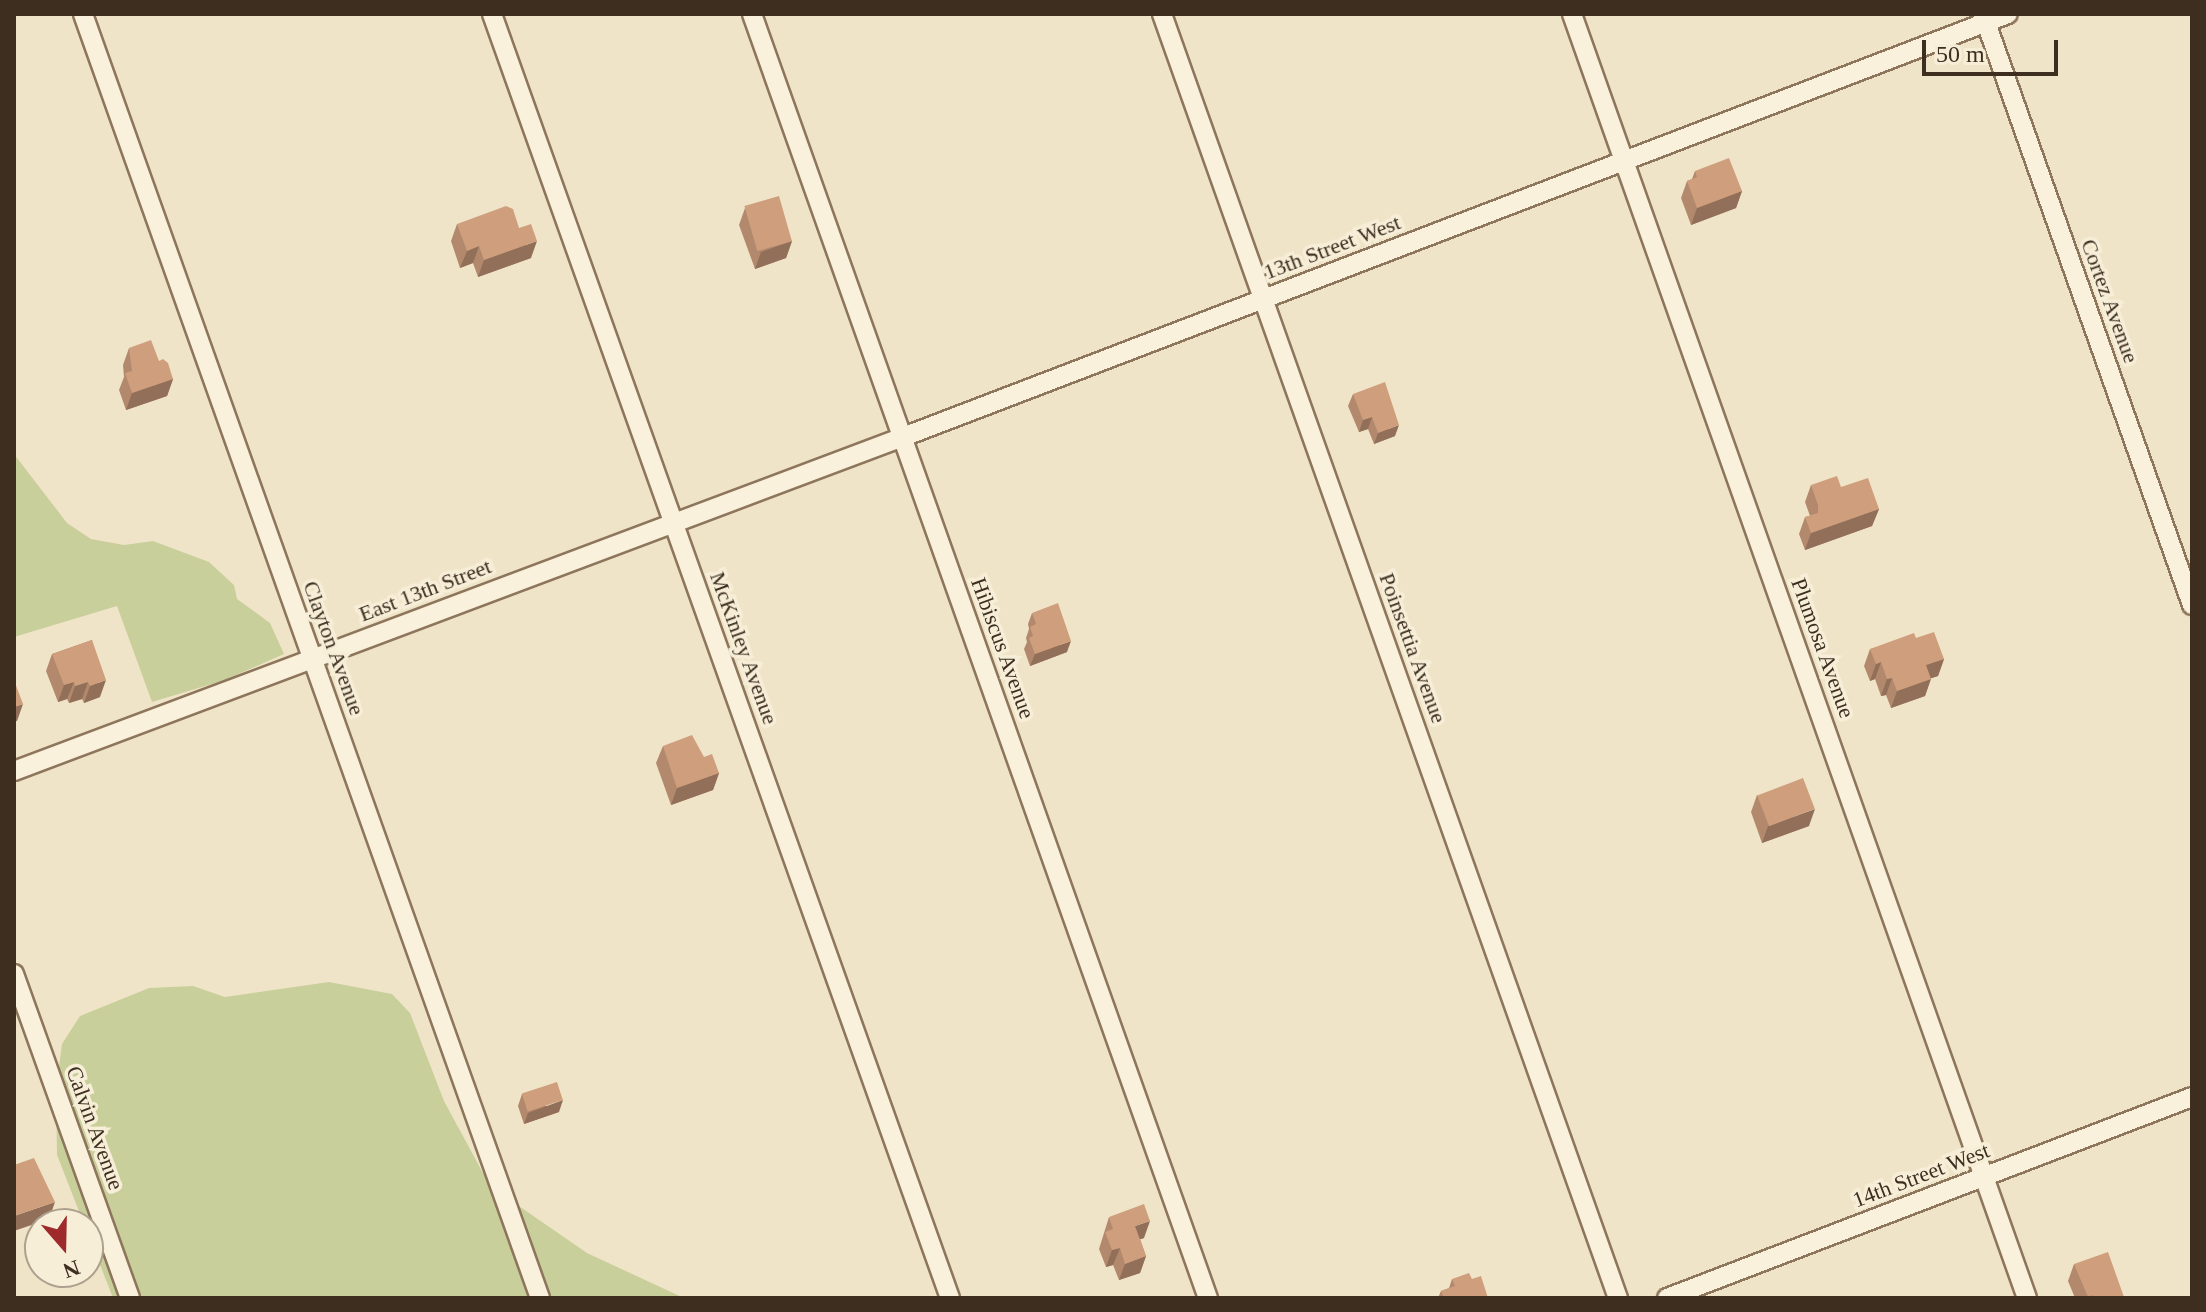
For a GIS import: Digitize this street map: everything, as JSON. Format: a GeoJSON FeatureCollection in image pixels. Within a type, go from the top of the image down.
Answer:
{"type":"FeatureCollection","features":[{"type":"Feature","properties":{"kind":"street","name":"Clayton Avenue"},"geometry":{"type":"LineString","coordinates":[[83,14],[540,1298]]}},
{"type":"Feature","properties":{"kind":"street","name":"McKinley Avenue"},"geometry":{"type":"LineString","coordinates":[[492,14],[950,1298]]}},
{"type":"Feature","properties":{"kind":"street","name":"Hibiscus Avenue"},"geometry":{"type":"LineString","coordinates":[[752,14],[1208,1298]]}},
{"type":"Feature","properties":{"kind":"street","name":"Poinsettia Avenue"},"geometry":{"type":"LineString","coordinates":[[1162,14],[1618,1298]]}},
{"type":"Feature","properties":{"kind":"street","name":"Plumosa Avenue"},"geometry":{"type":"LineString","coordinates":[[1572,14],[2027,1298]]}},
{"type":"Feature","properties":{"kind":"street","name":"13th Street West"},"geometry":{"type":"LineString","coordinates":[[673,522],[1264,299],[1984,18],[2008,14]]}},
{"type":"Feature","properties":{"kind":"street","name":"Cortez Avenue"},"geometry":{"type":"LineString","coordinates":[[1984,18],[2192,605]]}},
{"type":"Feature","properties":{"kind":"street","name":"East 13th Street"},"geometry":{"type":"LineString","coordinates":[[14,771],[673,522]]}},
{"type":"Feature","properties":{"kind":"street","name":"Calvin Avenue"},"geometry":{"type":"LineString","coordinates":[[14,974],[130,1298]]}},
{"type":"Feature","properties":{"kind":"street","name":"14th Street West"},"geometry":{"type":"LineString","coordinates":[[1667,1298],[2192,1097]]}},
{"type":"Feature","properties":{"kind":"green space"},"geometry":{"type":"Polygon","coordinates":[[[14,454],[67,523],[91,539],[124,545],[153,541],[209,562],[234,585],[237,599],[270,623],[284,654],[225,680],[152,702],[117,606],[14,637],[14,454]]]}},
{"type":"Feature","properties":{"kind":"green space"},"geometry":{"type":"Polygon","coordinates":[[[329,982],[392,994],[410,1013],[444,1101],[490,1186],[587,1253],[684,1298],[113,1298],[104,1275],[104,1208],[78,1208],[57,1155],[56,1090],[62,1044],[80,1016],[149,988],[193,986],[225,997],[329,982]]]}},
{"type":"Feature","properties":{"kind":"building"},"geometry":{"type":"Polygon","coordinates":[[[1729,158],[1742,191],[1697,208],[1687,181],[1697,177],[1695,171],[1729,158]]]}},
{"type":"Feature","properties":{"kind":"building"},"geometry":{"type":"Polygon","coordinates":[[[779,196],[792,241],[757,251],[744,206],[779,196]]]}},
{"type":"Feature","properties":{"kind":"building"},"geometry":{"type":"Polygon","coordinates":[[[506,206],[513,209],[519,228],[531,224],[537,241],[484,260],[479,246],[467,251],[457,224],[506,206]]]}},
{"type":"Feature","properties":{"kind":"building"},"geometry":{"type":"Polygon","coordinates":[[[151,340],[159,361],[163,359],[168,363],[173,379],[132,393],[125,373],[132,371],[129,348],[151,340]]]}},
{"type":"Feature","properties":{"kind":"building"},"geometry":{"type":"Polygon","coordinates":[[[1385,382],[1399,425],[1378,433],[1372,417],[1363,420],[1353,394],[1385,382]]]}},
{"type":"Feature","properties":{"kind":"building"},"geometry":{"type":"Polygon","coordinates":[[[1837,476],[1841,487],[1868,478],[1879,509],[1811,533],[1805,517],[1818,513],[1818,505],[1811,485],[1837,476]]]}},
{"type":"Feature","properties":{"kind":"building"},"geometry":{"type":"Polygon","coordinates":[[[1058,603],[1071,641],[1035,654],[1029,638],[1033,636],[1030,627],[1036,624],[1032,613],[1058,603]]]}},
{"type":"Feature","properties":{"kind":"building"},"geometry":{"type":"Polygon","coordinates":[[[1934,632],[1944,659],[1926,665],[1931,679],[1897,691],[1892,678],[1887,679],[1881,662],[1876,664],[1870,649],[1914,633],[1916,638],[1934,632]]]}},
{"type":"Feature","properties":{"kind":"building"},"geometry":{"type":"Polygon","coordinates":[[[92,640],[106,680],[90,686],[88,682],[64,685],[52,654],[92,640]]]}},
{"type":"Feature","properties":{"kind":"building"},"geometry":{"type":"Polygon","coordinates":[[[14,680],[23,704],[14,707],[14,680]]]}},
{"type":"Feature","properties":{"kind":"building"},"geometry":{"type":"Polygon","coordinates":[[[692,735],[704,757],[712,754],[719,773],[677,788],[663,746],[692,735]]]}},
{"type":"Feature","properties":{"kind":"building"},"geometry":{"type":"Polygon","coordinates":[[[1803,778],[1815,809],[1769,826],[1757,796],[1803,778]]]}},
{"type":"Feature","properties":{"kind":"building"},"geometry":{"type":"Polygon","coordinates":[[[557,1082],[563,1100],[528,1112],[522,1093],[557,1082]]]}},
{"type":"Feature","properties":{"kind":"building"},"geometry":{"type":"Polygon","coordinates":[[[34,1158],[55,1202],[37,1208],[24,1208],[24,1213],[14,1216],[14,1165],[34,1158]]]}},
{"type":"Feature","properties":{"kind":"building"},"geometry":{"type":"Polygon","coordinates":[[[1144,1204],[1150,1221],[1135,1226],[1146,1256],[1125,1264],[1120,1248],[1112,1250],[1105,1232],[1113,1229],[1109,1217],[1144,1204]]]}},
{"type":"Feature","properties":{"kind":"building"},"geometry":{"type":"Polygon","coordinates":[[[2108,1252],[2124,1297],[2088,1297],[2074,1264],[2108,1252]]]}},
{"type":"Feature","properties":{"kind":"building"},"geometry":{"type":"Polygon","coordinates":[[[1469,1273],[1472,1279],[1481,1276],[1488,1298],[1444,1298],[1441,1291],[1455,1286],[1452,1279],[1469,1273]]]}}]}
